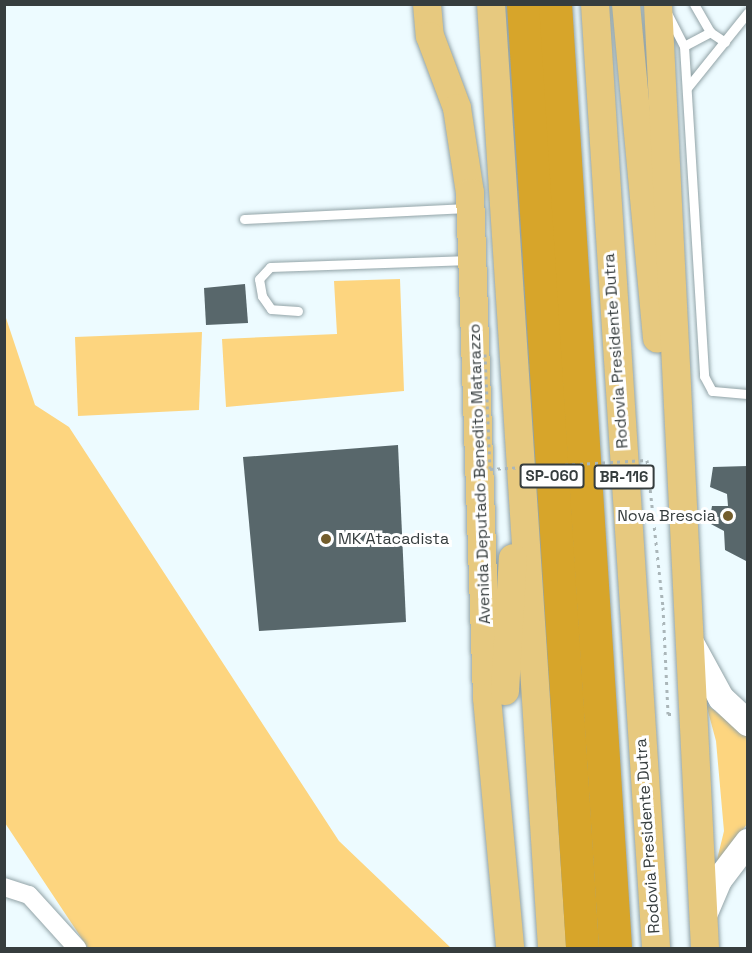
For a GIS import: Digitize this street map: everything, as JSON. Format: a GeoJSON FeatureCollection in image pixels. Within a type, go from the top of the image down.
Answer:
{"type":"FeatureCollection","features":[{"type":"Feature","properties":{"kind":"highway","name":"SP-060"},"geometry":{"type":"LineString","coordinates":[[522,4],[582,948]]}},
{"type":"Feature","properties":{"kind":"highway","name":"SP-060"},"geometry":{"type":"LineString","coordinates":[[555,4],[615,948]]}},
{"type":"Feature","properties":{"kind":"main road","name":"Avenida Deputado Benedito Matarazzo"},"geometry":{"type":"LineString","coordinates":[[427,4],[430,36],[457,108],[471,208],[487,698],[505,871],[510,948]]}},
{"type":"Feature","properties":{"kind":"main road"},"geometry":{"type":"LineString","coordinates":[[491,4],[552,948]]}},
{"type":"Feature","properties":{"kind":"main road","name":"Rodovia Presidente Dutra"},"geometry":{"type":"LineString","coordinates":[[595,4],[656,948]]}},
{"type":"Feature","properties":{"kind":"main road"},"geometry":{"type":"LineString","coordinates":[[626,4],[648,284],[679,477]]}},
{"type":"Feature","properties":{"kind":"main road"},"geometry":{"type":"LineString","coordinates":[[659,4],[679,477],[705,913],[705,948]]}},
{"type":"Feature","properties":{"kind":"main road"},"geometry":{"type":"LineString","coordinates":[[505,871],[505,679],[522,475]]}},
{"type":"Feature","properties":{"kind":"main road"},"geometry":{"type":"LineString","coordinates":[[688,637],[721,698],[747,723]]}},
{"type":"Feature","properties":{"kind":"main road"},"geometry":{"type":"LineString","coordinates":[[705,913],[719,880],[747,842]]}},
{"type":"Feature","properties":{"kind":"street"},"geometry":{"type":"LineString","coordinates":[[6,887],[29,896],[77,948]]}},
{"type":"Feature","properties":{"kind":"lane"},"geometry":{"type":"LineString","coordinates":[[659,4],[684,46],[704,376],[712,391],[747,394]]}},
{"type":"Feature","properties":{"kind":"lane"},"geometry":{"type":"LineString","coordinates":[[694,4],[710,32],[725,42]]}},
{"type":"Feature","properties":{"kind":"lane"},"geometry":{"type":"LineString","coordinates":[[687,88],[747,12]]}},
{"type":"Feature","properties":{"kind":"lane"},"geometry":{"type":"LineString","coordinates":[[684,46],[710,32]]}},
{"type":"Feature","properties":{"kind":"lane"},"geometry":{"type":"LineString","coordinates":[[244,219],[471,208]]}},
{"type":"Feature","properties":{"kind":"lane"},"geometry":{"type":"LineString","coordinates":[[298,311],[271,309],[262,296],[259,279],[270,267],[472,260]]}},
{"type":"Feature","properties":{"kind":"path"},"geometry":{"type":"LineString","coordinates":[[485,354],[490,469],[646,460],[663,607],[668,714]]}},
{"type":"Feature","properties":{"kind":"shaded area"},"geometry":{"type":"Polygon","coordinates":[[[400,279],[404,391],[226,407],[222,339],[337,334],[334,281],[400,279]]]}},
{"type":"Feature","properties":{"kind":"shaded area"},"geometry":{"type":"Polygon","coordinates":[[[4,312],[35,405],[69,427],[339,841],[451,948],[88,948],[5,823],[4,312]]]}},
{"type":"Feature","properties":{"kind":"shaded area"},"geometry":{"type":"Polygon","coordinates":[[[202,332],[199,410],[78,416],[75,337],[202,332]]]}},
{"type":"Feature","properties":{"kind":"shaded area"},"geometry":{"type":"Polygon","coordinates":[[[706,704],[747,736],[747,824],[715,868],[724,831],[716,741],[706,704]]]}},
{"type":"Feature","properties":{"kind":"building"},"geometry":{"type":"Polygon","coordinates":[[[245,284],[248,323],[206,325],[204,288],[245,284]]]}},
{"type":"Feature","properties":{"kind":"building","name":"MK Atacadista"},"geometry":{"type":"Polygon","coordinates":[[[398,445],[406,622],[259,631],[243,457],[398,445]]]}},
{"type":"Feature","properties":{"kind":"building","name":"Nova Brescia"},"geometry":{"type":"Polygon","coordinates":[[[748,466],[748,562],[725,550],[724,531],[709,523],[712,506],[728,506],[727,494],[710,487],[713,467],[748,466]]]}},
{"type":"Feature","properties":{"kind":"place","name":"Nova Brescia"},"geometry":{"type":"Point","coordinates":[728,516]}},
{"type":"Feature","properties":{"kind":"place","name":"MK Atacadista"},"geometry":{"type":"Point","coordinates":[326,539]}}]}
